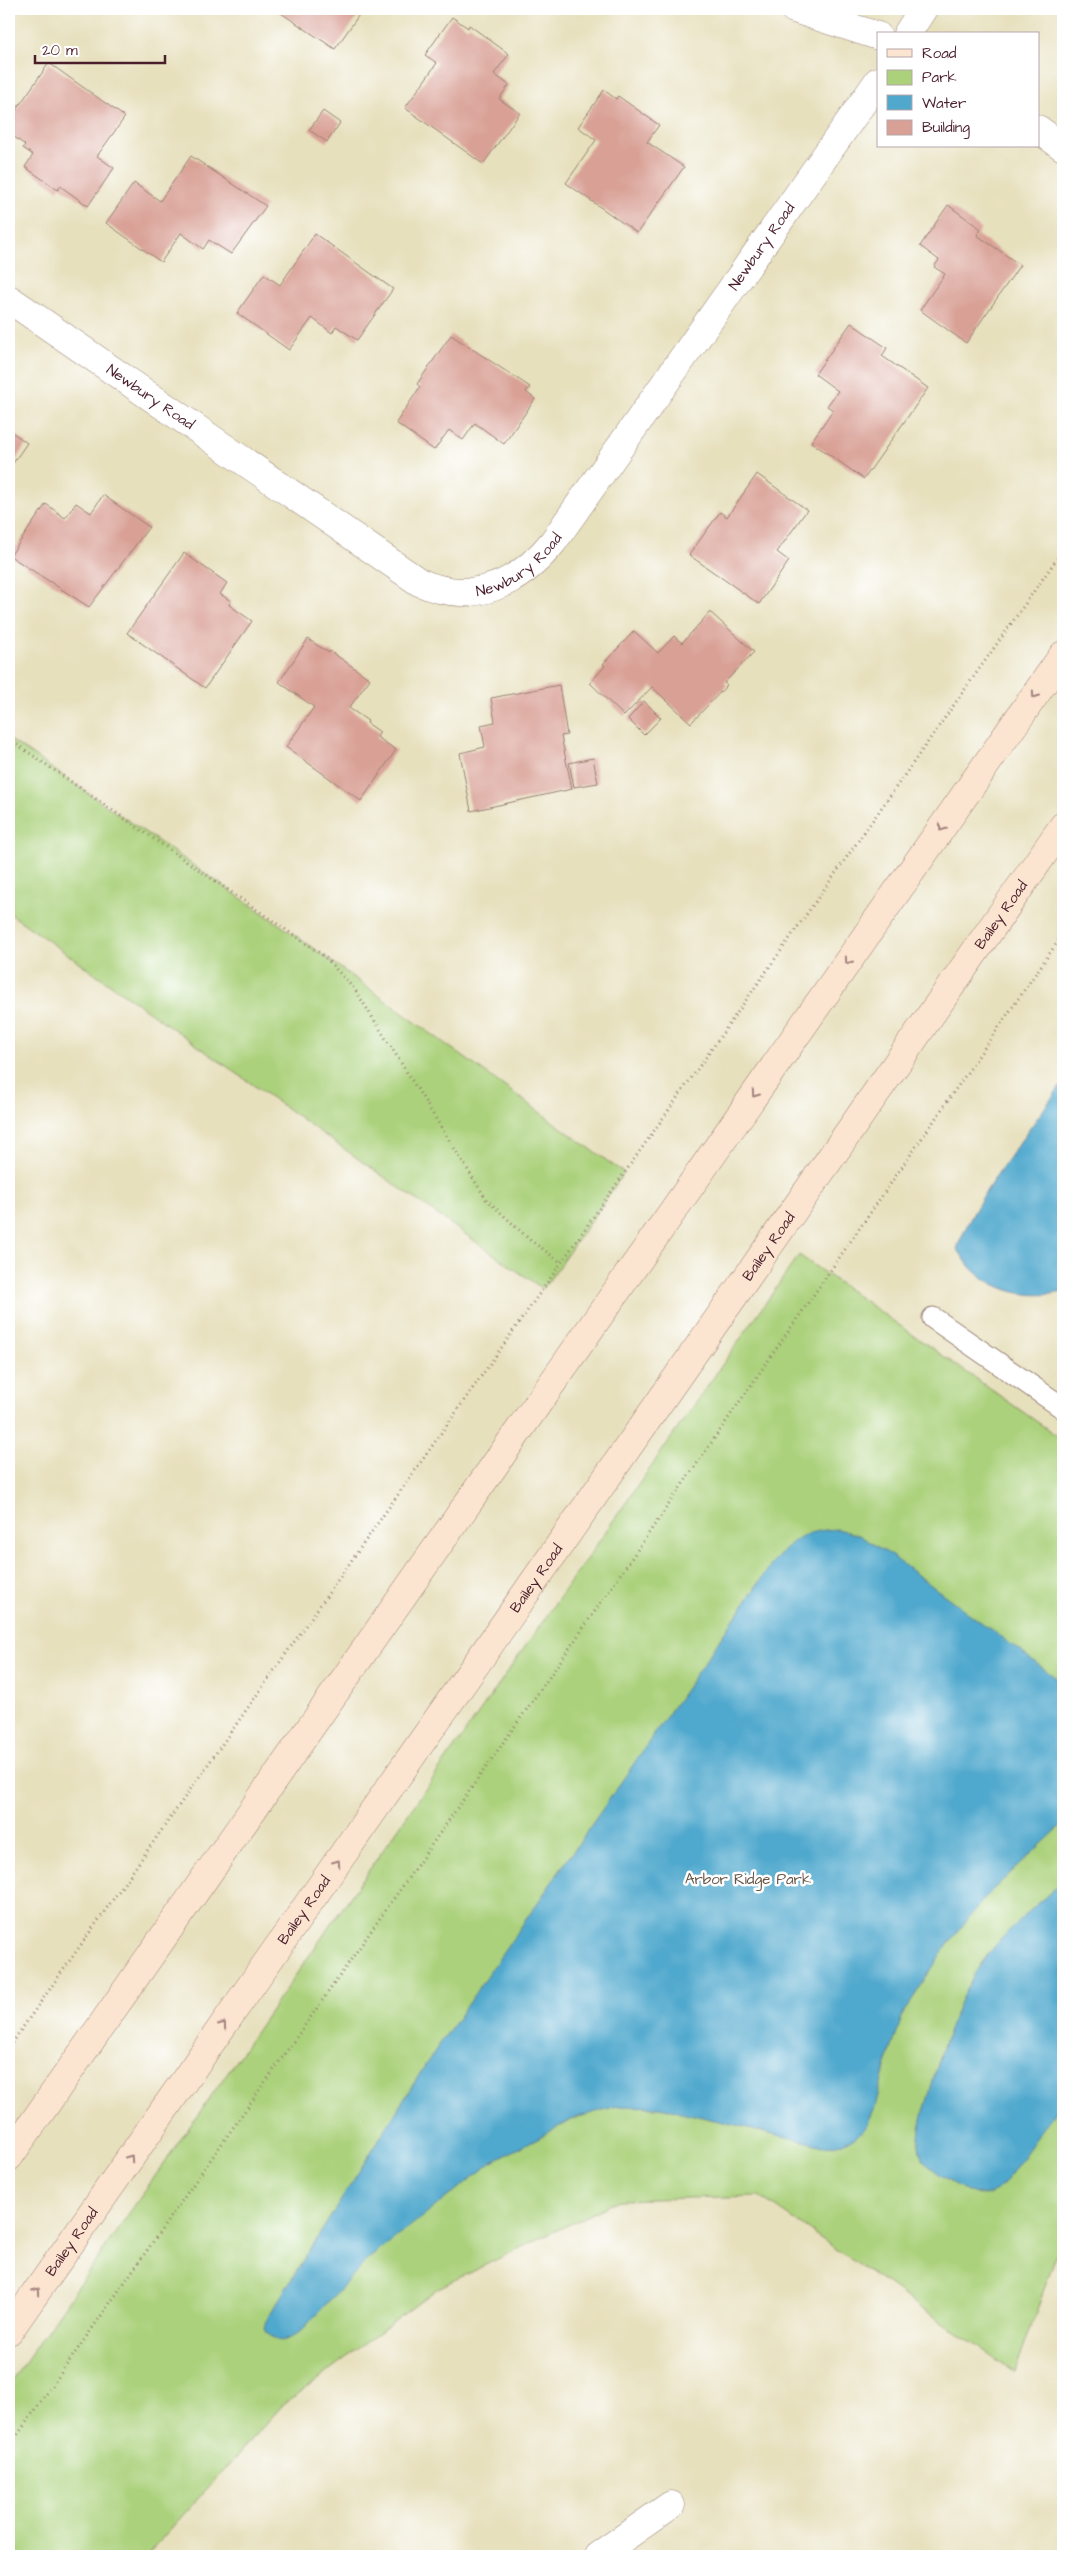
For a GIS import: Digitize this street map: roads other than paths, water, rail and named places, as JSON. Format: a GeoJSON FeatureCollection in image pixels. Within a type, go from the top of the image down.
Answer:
{"type":"FeatureCollection","features":[{"type":"Feature","properties":{"kind":"main road"},"geometry":{"type":"LineString","coordinates":[[9,2157],[1063,655]]}},
{"type":"Feature","properties":{"kind":"main road","name":"Bailey Road"},"geometry":{"type":"LineString","coordinates":[[9,2331],[1063,826]]}},
{"type":"Feature","properties":{"kind":"street"},"geometry":{"type":"LineString","coordinates":[[794,9],[877,36]]}},
{"type":"Feature","properties":{"kind":"street"},"geometry":{"type":"LineString","coordinates":[[908,32],[923,9]]}},
{"type":"Feature","properties":{"kind":"street","name":"Newbury Road"},"geometry":{"type":"LineString","coordinates":[[9,299],[419,582],[453,592],[494,587],[517,577],[529,568],[553,542],[877,82]]}},
{"type":"Feature","properties":{"kind":"street"},"geometry":{"type":"LineString","coordinates":[[1040,130],[1063,146]]}},
{"type":"Feature","properties":{"kind":"street"},"geometry":{"type":"LineString","coordinates":[[598,2556],[671,2505]]}},
{"type":"Feature","properties":{"kind":"lane"},"geometry":{"type":"LineString","coordinates":[[933,1318],[1063,1408]]}},
{"type":"Feature","properties":{"kind":"water"},"geometry":{"type":"Polygon","coordinates":[[[1063,1082],[1063,1292],[1039,1295],[1016,1292],[994,1285],[984,1279],[972,1269],[957,1249],[977,1206],[990,1185],[1063,1082]]]}},
{"type":"Feature","properties":{"kind":"water"},"geometry":{"type":"Polygon","coordinates":[[[838,1529],[859,1535],[889,1554],[1063,1683],[1063,1824],[987,1895],[947,1945],[903,2014],[885,2068],[875,2107],[867,2125],[856,2137],[842,2143],[824,2146],[660,2107],[617,2106],[575,2118],[491,2163],[367,2260],[302,2330],[282,2341],[273,2338],[265,2328],[268,2317],[426,2064],[764,1575],[788,1546],[797,1539],[822,1530],[838,1529]]]}},
{"type":"Feature","properties":{"kind":"water"},"geometry":{"type":"Polygon","coordinates":[[[1063,1880],[1063,2100],[1006,2181],[992,2193],[980,2195],[953,2183],[923,2161],[920,2152],[919,2135],[923,2117],[955,2015],[982,1962],[1003,1937],[1063,1880]]]}},
{"type":"Feature","properties":{"kind":"park label","name":"Arbor Ridge Park"},"geometry":{"type":"Point","coordinates":[748,1879]}}]}
